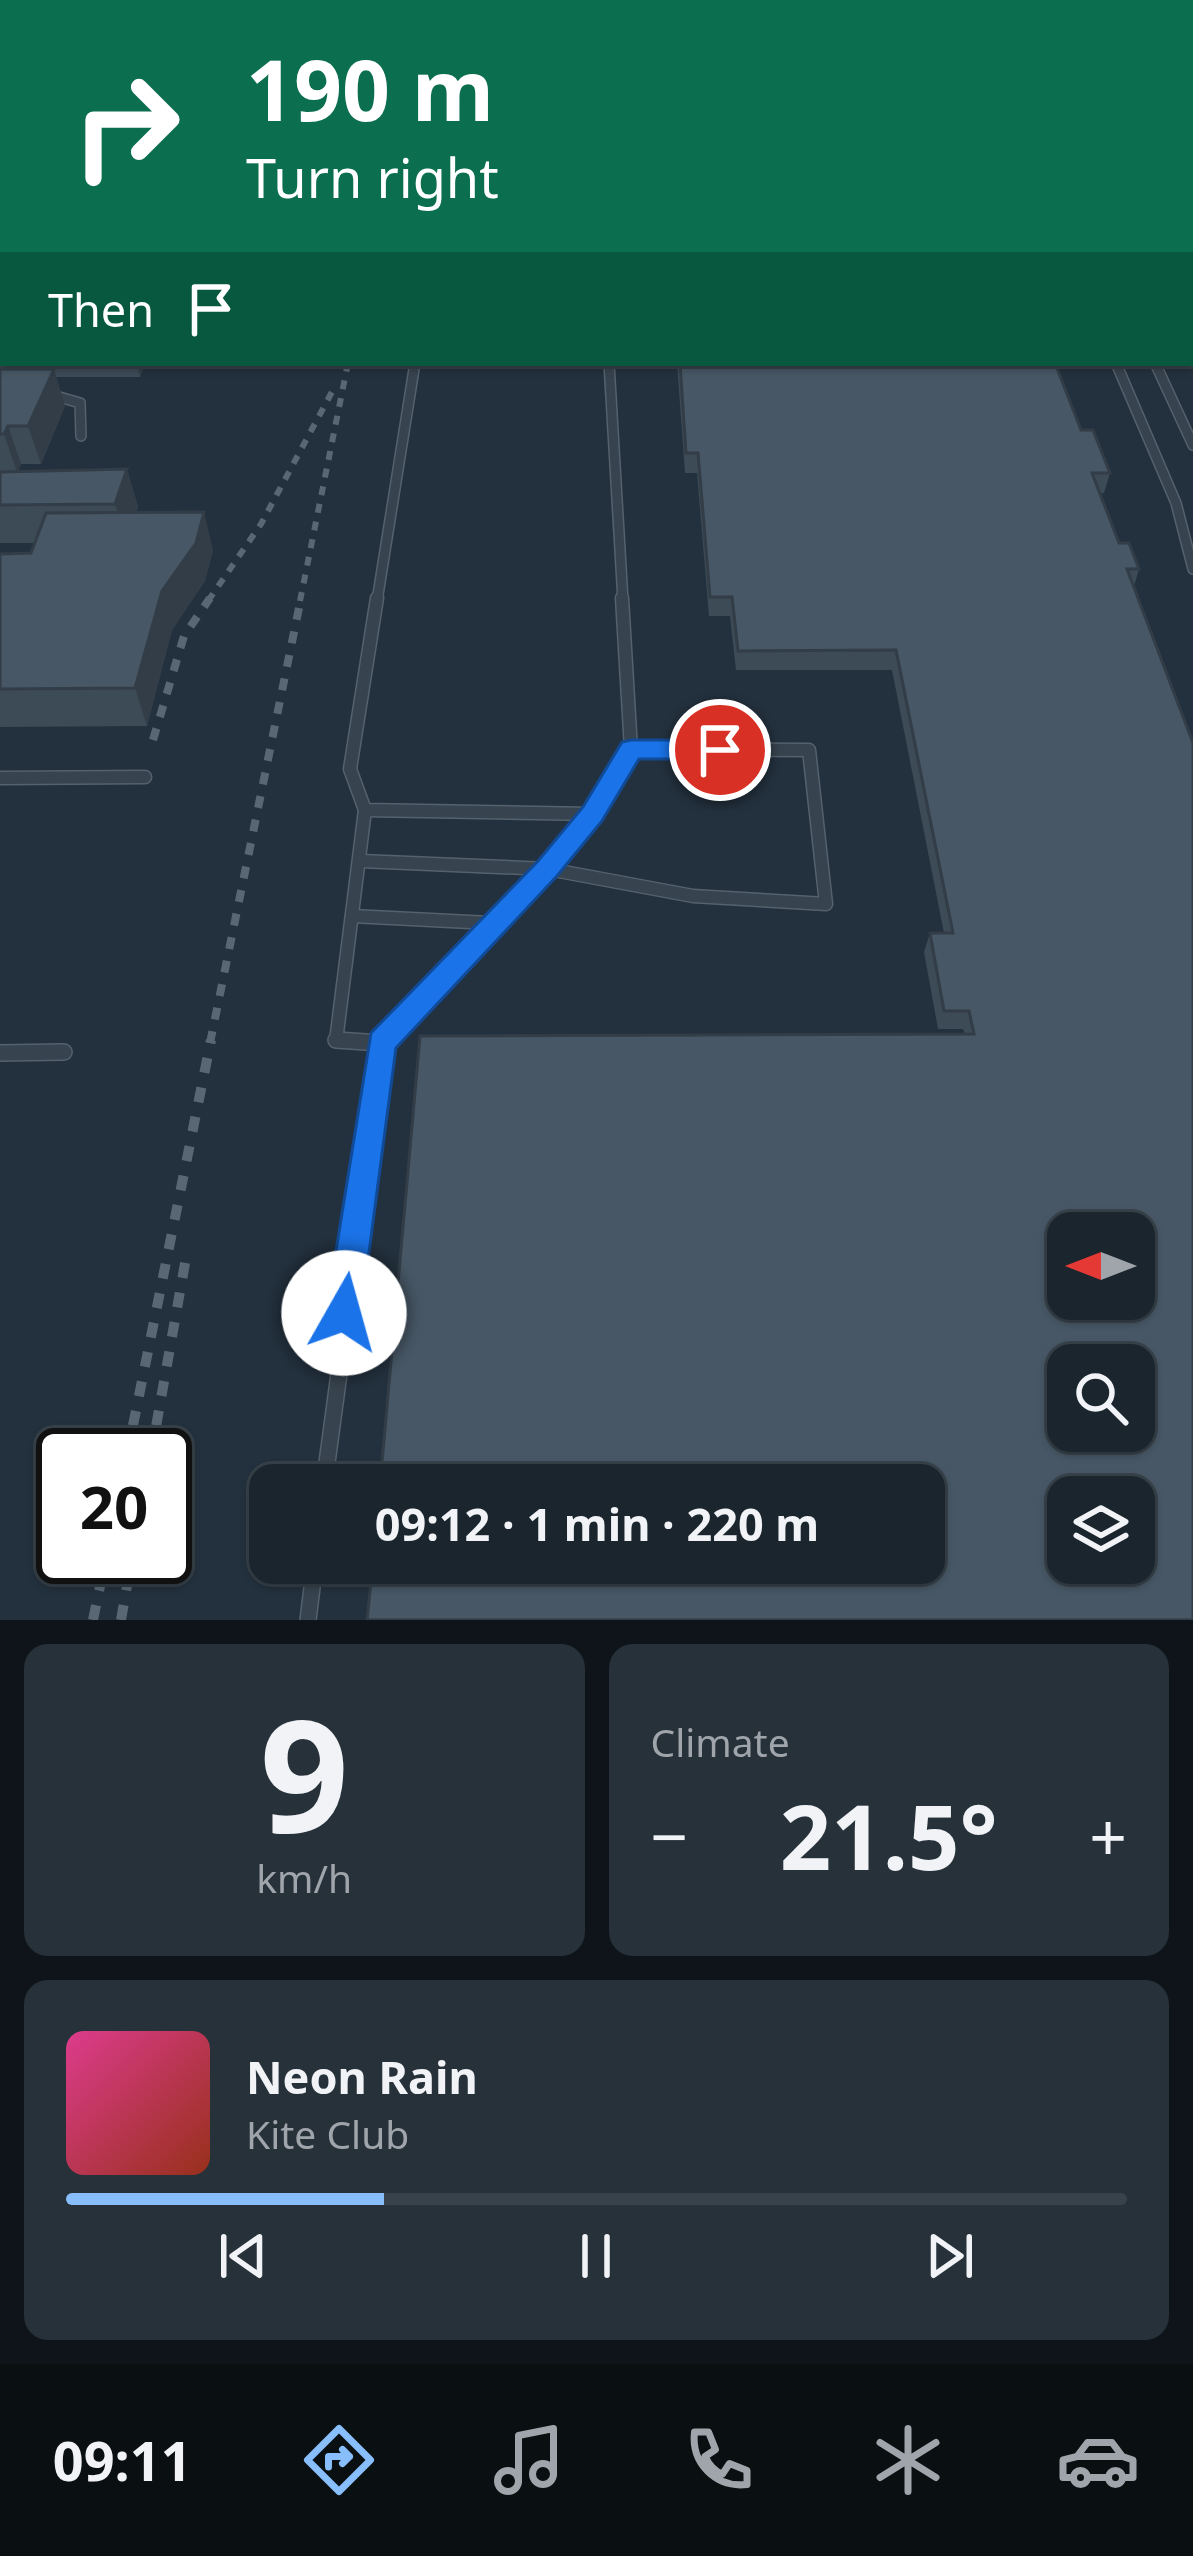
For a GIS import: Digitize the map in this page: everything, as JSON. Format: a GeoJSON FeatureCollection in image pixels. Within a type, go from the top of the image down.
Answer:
{"type":"FeatureCollection","features":[{"type":"Feature","properties":{"kind":"lane"},"geometry":{"type":"LineString","coordinates":[[382,1042],[336,1041],[365,810],[350,769],[415,366]]}},
{"type":"Feature","properties":{"kind":"lane"},"geometry":{"type":"LineString","coordinates":[[327,1464],[382,1042],[490,923],[548,869],[592,814],[631,749],[609,366]]}},
{"type":"Feature","properties":{"kind":"lane"},"geometry":{"type":"LineString","coordinates":[[1117,366],[1187,521],[1193,569]]}},
{"type":"Feature","properties":{"kind":"lane"},"geometry":{"type":"LineString","coordinates":[[1156,366],[1193,445]]}},
{"type":"Feature","properties":{"kind":"lane"},"geometry":{"type":"LineString","coordinates":[[43,394],[63,394],[80,403],[80,436]]}},
{"type":"Feature","properties":{"kind":"lane"},"geometry":{"type":"LineString","coordinates":[[361,861],[548,869],[693,896],[826,904],[809,750],[631,749]]}},
{"type":"Feature","properties":{"kind":"lane"},"geometry":{"type":"LineString","coordinates":[[0,778],[146,777]]}},
{"type":"Feature","properties":{"kind":"lane"},"geometry":{"type":"LineString","coordinates":[[365,810],[592,814]]}},
{"type":"Feature","properties":{"kind":"lane"},"geometry":{"type":"LineString","coordinates":[[352,916],[490,923]]}},
{"type":"Feature","properties":{"kind":"lane"},"geometry":{"type":"LineString","coordinates":[[0,1052],[64,1052]]}},
{"type":"Feature","properties":{"kind":"lane"},"geometry":{"type":"LineString","coordinates":[[308,1620],[312,1584]]}},
{"type":"Feature","properties":{"kind":"building"},"geometry":{"type":"Polygon","coordinates":[[[680,366],[1056,366],[1081,430],[1093,430],[1110,473],[1092,473],[1119,543],[1129,543],[1139,569],[1127,569],[1193,743],[1193,1620],[367,1620],[371,1584],[945,1584],[945,1464],[382,1464],[420,1036],[974,1034],[969,1011],[944,1011],[930,933],[953,933],[896,650],[738,651],[732,597],[710,597],[698,453],[686,453],[680,366]]]}},
{"type":"Feature","properties":{"kind":"building"},"geometry":{"type":"Polygon","coordinates":[[[0,369],[54,369],[28,426],[8,426],[4,434],[0,434],[0,369]]]}},
{"type":"Feature","properties":{"kind":"building"},"geometry":{"type":"Polygon","coordinates":[[[127,469],[115,504],[0,505],[0,472],[127,469]]]}},
{"type":"Feature","properties":{"kind":"building"},"geometry":{"type":"Polygon","coordinates":[[[204,512],[196,543],[162,591],[135,688],[0,689],[0,554],[31,553],[46,513],[204,512]]]}},
{"type":"Feature","properties":{"kind":"railway"},"geometry":{"type":"LineString","coordinates":[[300,601],[347,366]]}},
{"type":"Feature","properties":{"kind":"railway"},"geometry":{"type":"LineString","coordinates":[[208,601],[261,524],[333,390]]}},
{"type":"Feature","properties":{"kind":"railway"},"geometry":{"type":"LineString","coordinates":[[153,740],[184,636],[210,598]]}},
{"type":"Feature","properties":{"kind":"railway"},"geometry":{"type":"LineString","coordinates":[[210,1043],[301,598]]}},
{"type":"Feature","properties":{"kind":"railway"},"geometry":{"type":"LineString","coordinates":[[132,1428],[211,1040]]}},
{"type":"Feature","properties":{"kind":"railway"},"geometry":{"type":"LineString","coordinates":[[156,1428],[187,1252]]}},
{"type":"Feature","properties":{"kind":"railway"},"geometry":{"type":"LineString","coordinates":[[93,1620],[100,1584]]}},
{"type":"Feature","properties":{"kind":"railway"},"geometry":{"type":"LineString","coordinates":[[121,1620],[127,1584]]}},
{"type":"Feature","properties":{"kind":"route"},"geometry":{"type":"LineString","coordinates":[[344,1313],[382,1042],[490,923],[548,869],[592,814],[631,749],[720,750]]}}]}
